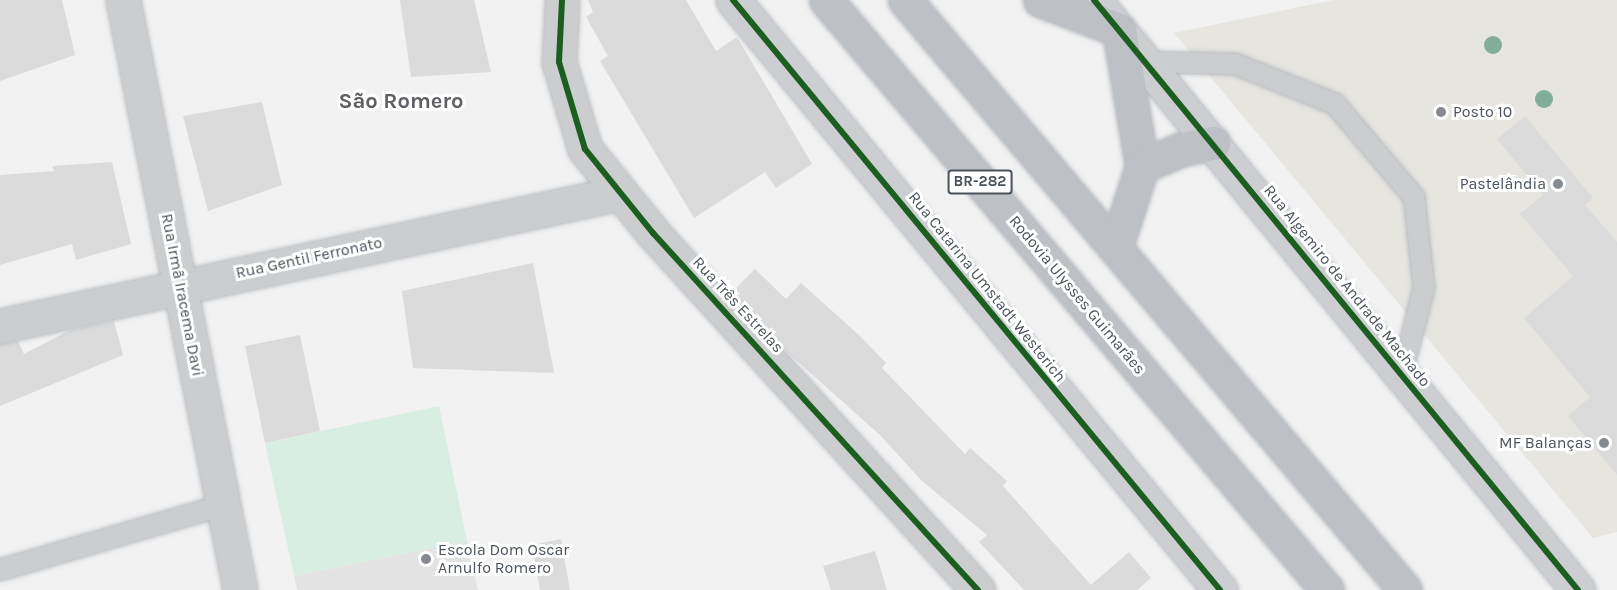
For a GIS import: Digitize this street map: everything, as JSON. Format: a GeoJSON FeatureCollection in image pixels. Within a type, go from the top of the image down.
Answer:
{"type":"FeatureCollection","features":[{"type":"Feature","properties":{"kind":"highway","name":"Rodovia Ulysses Guimarães"},"geometry":{"type":"LineString","coordinates":[[826,0],[1328,590]]}},
{"type":"Feature","properties":{"kind":"highway"},"geometry":{"type":"LineString","coordinates":[[905,0],[1405,590]]}},
{"type":"Feature","properties":{"kind":"highway"},"geometry":{"type":"LineString","coordinates":[[1040,0],[1119,30],[1143,166],[1116,247]]}},
{"type":"Feature","properties":{"kind":"highway"},"geometry":{"type":"LineString","coordinates":[[1143,166],[1182,148],[1213,143]]}},
{"type":"Feature","properties":{"kind":"street","name":"Rua Irmã Iracema Davi"},"geometry":{"type":"LineString","coordinates":[[123,0],[240,590]]}},
{"type":"Feature","properties":{"kind":"street","name":"Rua Três Estrelas"},"geometry":{"type":"LineString","coordinates":[[562,0],[559,62],[585,149],[620,193],[978,590]]}},
{"type":"Feature","properties":{"kind":"street","name":"Rua Catarina Umstadt Westerich"},"geometry":{"type":"LineString","coordinates":[[734,0],[1220,590]]}},
{"type":"Feature","properties":{"kind":"street","name":"Rua Algemiro de Andrade Machado"},"geometry":{"type":"LineString","coordinates":[[1094,0],[1578,590]]}},
{"type":"Feature","properties":{"kind":"street","name":"Rua Gentil Ferronato"},"geometry":{"type":"LineString","coordinates":[[0,326],[180,285],[620,193]]}},
{"type":"Feature","properties":{"kind":"lane"},"geometry":{"type":"LineString","coordinates":[[1146,62],[1235,64],[1335,104],[1414,197],[1424,288],[1402,373]]}},
{"type":"Feature","properties":{"kind":"lane"},"geometry":{"type":"LineString","coordinates":[[0,570],[224,505]]}},
{"type":"Feature","properties":{"kind":"shaded area"},"geometry":{"type":"Polygon","coordinates":[[[1333,0],[1617,0],[1617,532],[1593,538],[1174,33],[1333,0]]]}},
{"type":"Feature","properties":{"kind":"shaded area","name":"Escola Dom Oscar Arnulfo Romero"},"geometry":{"type":"Polygon","coordinates":[[[467,541],[478,590],[297,590],[294,576],[467,541]]]}},
{"type":"Feature","properties":{"kind":"green space"},"geometry":{"type":"Polygon","coordinates":[[[439,406],[467,541],[294,576],[265,443],[439,406]]]}},
{"type":"Feature","properties":{"kind":"building"},"geometry":{"type":"Polygon","coordinates":[[[0,0],[62,0],[75,55],[0,81],[0,0]]]}},
{"type":"Feature","properties":{"kind":"building"},"geometry":{"type":"Polygon","coordinates":[[[400,0],[474,0],[491,72],[411,77],[400,0]]]}},
{"type":"Feature","properties":{"kind":"building"},"geometry":{"type":"Polygon","coordinates":[[[588,0],[686,0],[716,51],[737,37],[812,164],[776,188],[765,172],[694,218],[600,61],[608,56],[586,17],[593,12],[588,0]]]}},
{"type":"Feature","properties":{"kind":"building"},"geometry":{"type":"Polygon","coordinates":[[[262,102],[282,185],[208,211],[183,116],[262,102]]]}},
{"type":"Feature","properties":{"kind":"building"},"geometry":{"type":"Polygon","coordinates":[[[1525,116],[1593,198],[1585,205],[1617,242],[1617,475],[1568,416],[1590,397],[1524,318],[1573,276],[1520,214],[1543,195],[1497,139],[1525,116]]]}},
{"type":"Feature","properties":{"kind":"building"},"geometry":{"type":"Polygon","coordinates":[[[112,162],[131,244],[76,260],[72,244],[0,265],[0,175],[54,171],[52,166],[112,162]]]}},
{"type":"Feature","properties":{"kind":"building"},"geometry":{"type":"Polygon","coordinates":[[[533,263],[554,373],[413,368],[402,291],[533,263]]]}},
{"type":"Feature","properties":{"kind":"building"},"geometry":{"type":"Polygon","coordinates":[[[755,269],[786,299],[801,283],[860,336],[886,363],[882,368],[965,454],[970,448],[1007,481],[1003,486],[1091,585],[1129,552],[1151,578],[1137,590],[1024,590],[979,542],[987,535],[921,480],[881,436],[788,353],[732,292],[755,269]]]}},
{"type":"Feature","properties":{"kind":"building"},"geometry":{"type":"Polygon","coordinates":[[[114,321],[123,355],[0,406],[0,344],[18,341],[24,354],[70,330],[114,321]]]}},
{"type":"Feature","properties":{"kind":"building"},"geometry":{"type":"Polygon","coordinates":[[[300,335],[320,431],[265,443],[245,346],[300,335]]]}},
{"type":"Feature","properties":{"kind":"building"},"geometry":{"type":"Polygon","coordinates":[[[561,539],[570,590],[540,590],[532,545],[561,539]]]}},
{"type":"Feature","properties":{"kind":"building"},"geometry":{"type":"Polygon","coordinates":[[[875,551],[887,590],[831,590],[823,566],[875,551]]]}},
{"type":"Feature","properties":{"kind":"cycle path"},"geometry":{"type":"LineString","coordinates":[[562,0],[559,62],[585,149],[653,233],[978,590]]}},
{"type":"Feature","properties":{"kind":"cycle path"},"geometry":{"type":"LineString","coordinates":[[733,0],[1220,590]]}},
{"type":"Feature","properties":{"kind":"cycle path"},"geometry":{"type":"LineString","coordinates":[[1094,0],[1578,590]]}},
{"type":"Feature","properties":{"kind":"place","name":"Posto 10"},"geometry":{"type":"Point","coordinates":[1441,112]}},
{"type":"Feature","properties":{"kind":"place","name":"Pastelândia"},"geometry":{"type":"Point","coordinates":[1558,184]}},
{"type":"Feature","properties":{"kind":"place","name":"MF Balanças"},"geometry":{"type":"Point","coordinates":[1604,443]}},
{"type":"Feature","properties":{"kind":"place","name":"Escola Dom Oscar Arnulfo Romero"},"geometry":{"type":"Point","coordinates":[426,559]}},
{"type":"Feature","properties":{"kind":"district","name":"São Romero"},"geometry":{"type":"Point","coordinates":[401,102]}}]}
